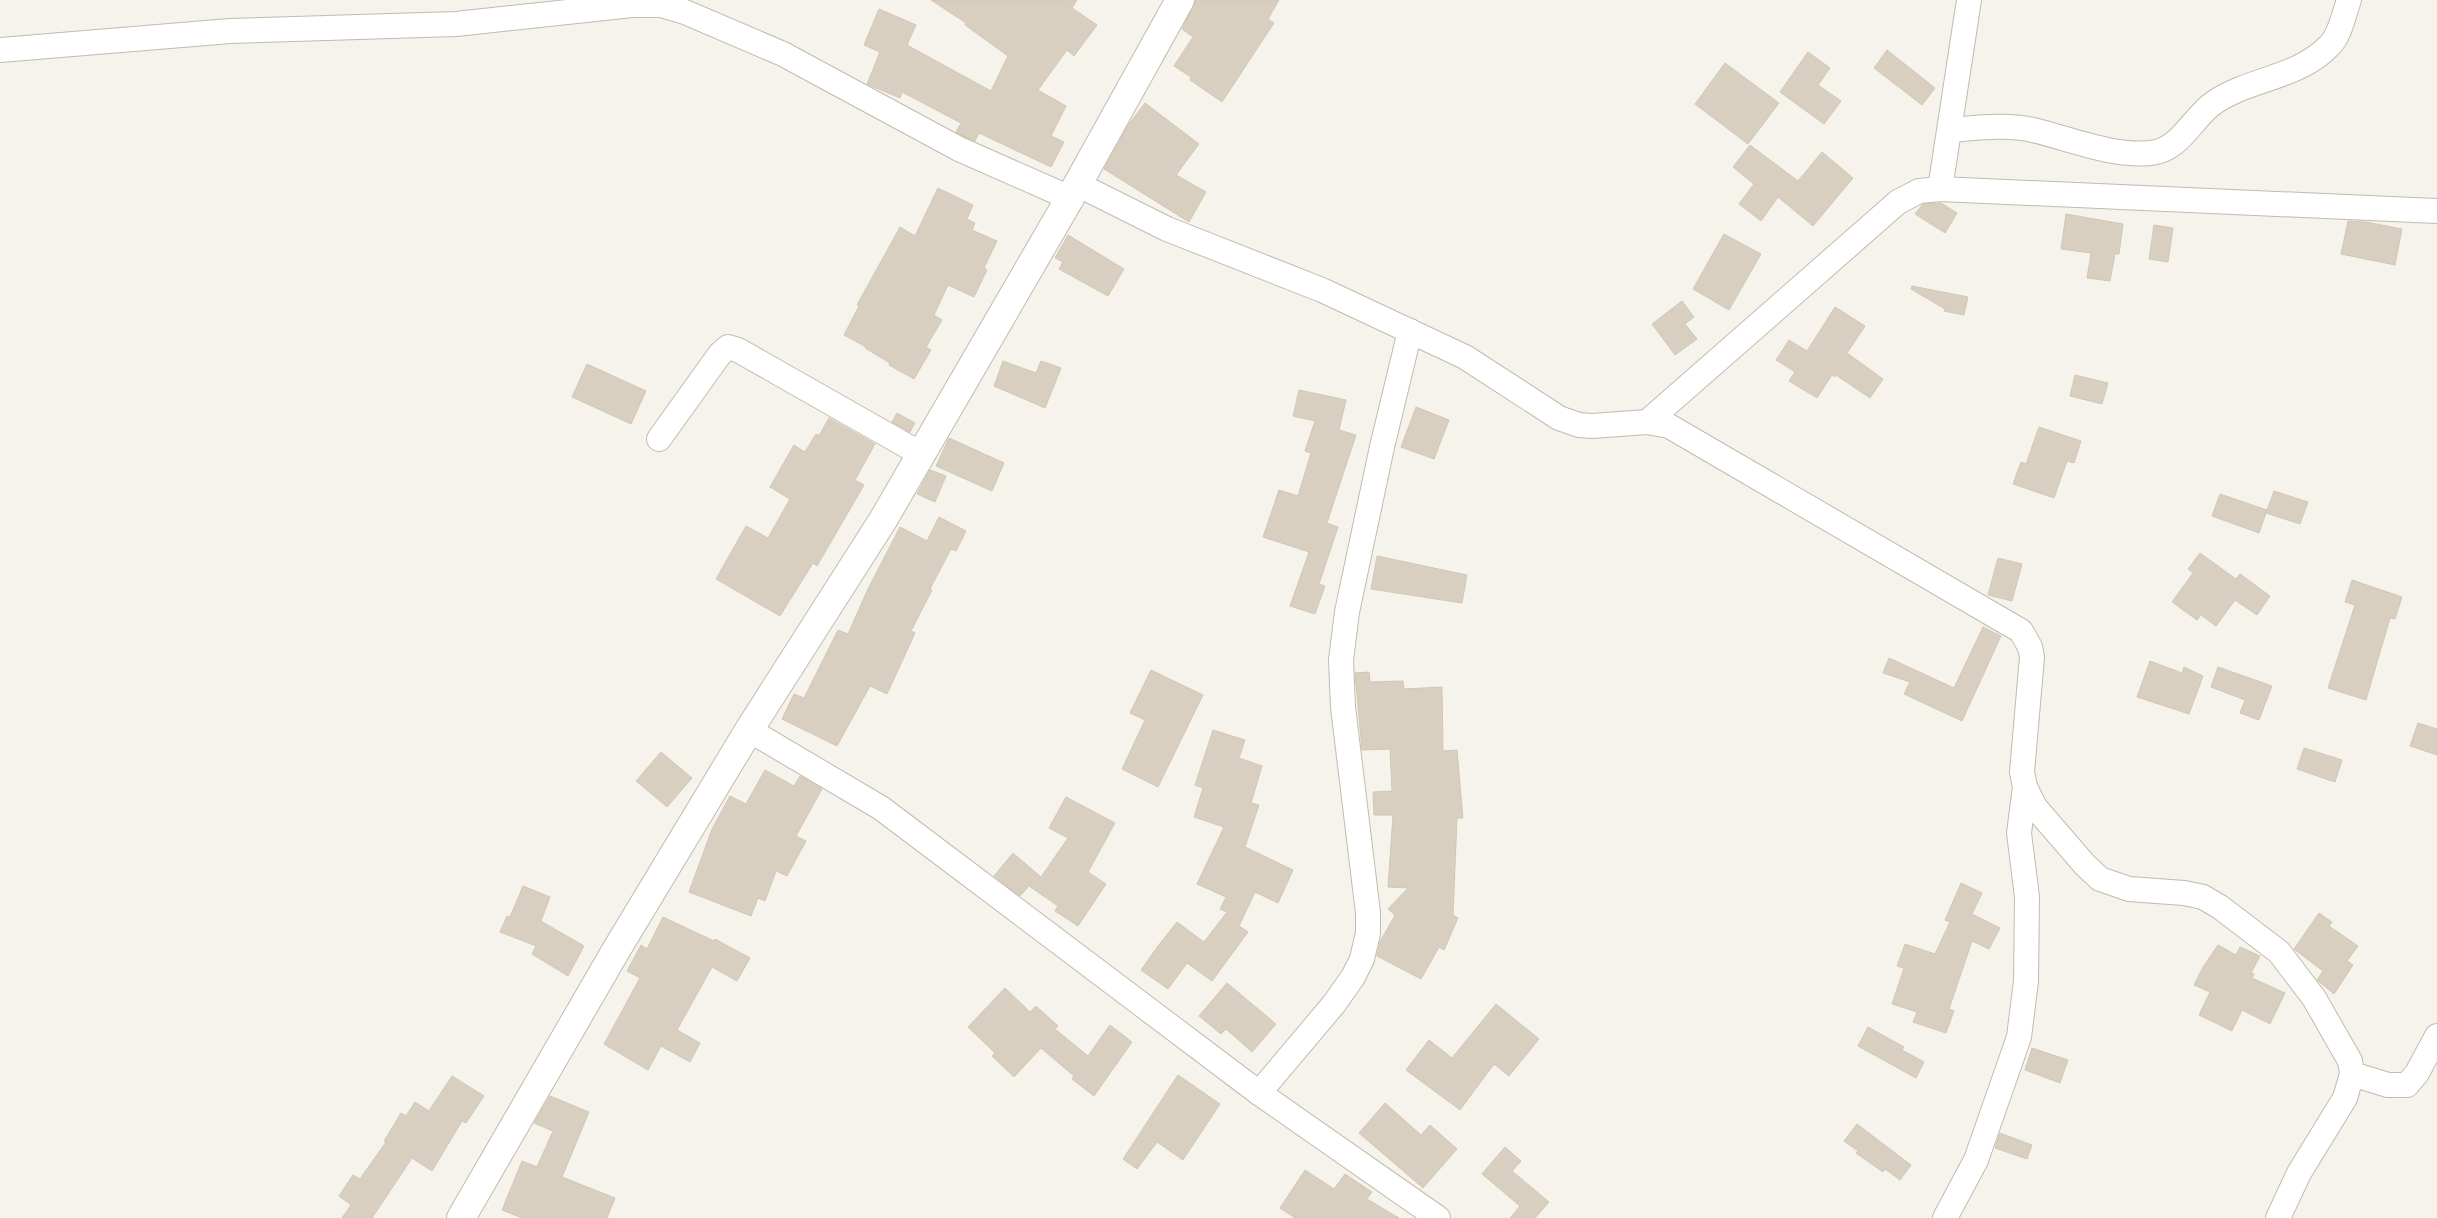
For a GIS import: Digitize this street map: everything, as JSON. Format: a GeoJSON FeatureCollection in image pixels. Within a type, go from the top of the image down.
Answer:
{"type":"FeatureCollection","features":[{"type":"Feature","properties":{"kind":"street"},"geometry":{"type":"LineString","coordinates":[[462,1218],[615,952],[749,730],[883,520],[1073,191],[1180,0]]}},
{"type":"Feature","properties":{"kind":"street"},"geometry":{"type":"LineString","coordinates":[[1940,189],[1968,0]]}},
{"type":"Feature","properties":{"kind":"street"},"geometry":{"type":"LineString","coordinates":[[1950,130],[1998,127],[2031,130],[2082,145],[2134,153],[2153,153],[2182,137],[2203,112],[2216,101],[2294,70],[2318,56],[2331,44],[2349,0]]}},
{"type":"Feature","properties":{"kind":"street"},"geometry":{"type":"LineString","coordinates":[[0,50],[230,31],[456,24],[632,5],[661,5],[685,12],[783,54],[959,149],[1073,191],[1322,290],[1410,330],[1466,357],[1559,418],[1578,425],[1592,426],[1647,422],[1669,426],[2021,631],[2030,647],[2032,657],[2022,772],[2025,786],[2034,807],[2085,865],[2100,879],[2129,890],[2184,893],[2203,897],[2220,907],[2279,952],[2314,998],[2350,1061],[2352,1074],[2345,1098],[2299,1173],[2278,1218]]}},
{"type":"Feature","properties":{"kind":"street"},"geometry":{"type":"LineString","coordinates":[[1647,422],[1898,202],[1919,191],[1940,189],[2437,211]]}},
{"type":"Feature","properties":{"kind":"street"},"geometry":{"type":"LineString","coordinates":[[1259,1093],[1334,1004],[1353,977],[1362,959],[1368,933],[1368,913],[1343,707],[1341,660],[1347,612],[1382,447],[1410,330]]}},
{"type":"Feature","properties":{"kind":"street"},"geometry":{"type":"LineString","coordinates":[[659,439],[720,354],[728,347],[738,350],[921,454]]}},
{"type":"Feature","properties":{"kind":"street"},"geometry":{"type":"LineString","coordinates":[[749,730],[881,808],[1259,1093],[1438,1218]]}},
{"type":"Feature","properties":{"kind":"street"},"geometry":{"type":"LineString","coordinates":[[1945,1218],[1976,1160],[2020,1037],[2026,981],[2027,897],[2019,833],[2025,786]]}},
{"type":"Feature","properties":{"kind":"street"},"geometry":{"type":"LineString","coordinates":[[2352,1074],[2388,1084],[2406,1085],[2417,1073],[2437,1036]]}},
{"type":"Feature","properties":{"kind":"building"},"geometry":{"type":"Polygon","coordinates":[[[931,0],[1077,0],[1072,8],[1097,25],[1074,56],[1067,50],[1038,90],[1066,106],[1051,136],[1064,142],[1051,167],[979,133],[975,141],[965,137],[956,132],[961,123],[902,92],[900,98],[867,84],[880,52],[864,45],[879,9],[916,25],[907,45],[991,91],[1008,56],[965,25],[966,23],[931,0]]]}},
{"type":"Feature","properties":{"kind":"building"},"geometry":{"type":"Polygon","coordinates":[[[1196,0],[1279,0],[1268,19],[1274,23],[1222,102],[1190,80],[1191,77],[1174,66],[1193,37],[1182,29],[1196,0]]]}},
{"type":"Feature","properties":{"kind":"building"},"geometry":{"type":"Polygon","coordinates":[[[1887,50],[1935,88],[1922,105],[1874,68],[1887,50]]]}},
{"type":"Feature","properties":{"kind":"building"},"geometry":{"type":"Polygon","coordinates":[[[1808,52],[1830,68],[1818,85],[1841,101],[1824,124],[1780,92],[1808,52]]]}},
{"type":"Feature","properties":{"kind":"building"},"geometry":{"type":"Polygon","coordinates":[[[1725,63],[1779,103],[1748,144],[1695,104],[1725,63]]]}},
{"type":"Feature","properties":{"kind":"building"},"geometry":{"type":"Polygon","coordinates":[[[1145,103],[1199,144],[1176,175],[1206,192],[1189,222],[1104,169],[1129,124],[1145,103]]]}},
{"type":"Feature","properties":{"kind":"building"},"geometry":{"type":"Polygon","coordinates":[[[1750,145],[1798,181],[1822,152],[1853,178],[1813,226],[1778,197],[1761,221],[1739,204],[1754,184],[1733,167],[1750,145]]]}},
{"type":"Feature","properties":{"kind":"building"},"geometry":{"type":"Polygon","coordinates":[[[938,188],[973,205],[967,219],[975,223],[972,230],[997,241],[984,268],[987,270],[974,297],[948,285],[934,315],[942,320],[926,347],[931,350],[914,379],[889,365],[890,363],[866,347],[844,335],[859,306],[857,305],[900,227],[915,236],[938,188]]]}},
{"type":"Feature","properties":{"kind":"building"},"geometry":{"type":"Polygon","coordinates":[[[1941,203],[1957,213],[1945,233],[1915,214],[1923,204],[1941,203]]]}},
{"type":"Feature","properties":{"kind":"building"},"geometry":{"type":"Polygon","coordinates":[[[2066,214],[2123,224],[2119,254],[2115,254],[2110,281],[2087,278],[2091,253],[2061,249],[2066,214]]]}},
{"type":"Feature","properties":{"kind":"building"},"geometry":{"type":"Polygon","coordinates":[[[2348,221],[2366,222],[2402,229],[2395,265],[2341,254],[2348,221]]]}},
{"type":"Feature","properties":{"kind":"building"},"geometry":{"type":"Polygon","coordinates":[[[2154,225],[2173,228],[2168,262],[2149,259],[2154,225]]]}},
{"type":"Feature","properties":{"kind":"building"},"geometry":{"type":"Polygon","coordinates":[[[1724,234],[1761,254],[1729,310],[1693,289],[1724,234]]]}},
{"type":"Feature","properties":{"kind":"building"},"geometry":{"type":"Polygon","coordinates":[[[1068,235],[1124,269],[1108,296],[1059,269],[1063,262],[1055,258],[1068,235]]]}},
{"type":"Feature","properties":{"kind":"building"},"geometry":{"type":"Polygon","coordinates":[[[1912,286],[1968,297],[1964,315],[1944,311],[1945,309],[1911,289],[1912,286]]]}},
{"type":"Feature","properties":{"kind":"building"},"geometry":{"type":"Polygon","coordinates":[[[1682,301],[1694,317],[1685,324],[1697,339],[1675,355],[1652,324],[1682,301]]]}},
{"type":"Feature","properties":{"kind":"building"},"geometry":{"type":"Polygon","coordinates":[[[1835,307],[1865,326],[1847,353],[1883,379],[1870,398],[1836,375],[1835,377],[1832,375],[1817,398],[1789,381],[1795,372],[1776,360],[1789,340],[1807,351],[1835,307]]]}},
{"type":"Feature","properties":{"kind":"building"},"geometry":{"type":"Polygon","coordinates":[[[1003,361],[1036,373],[1041,361],[1061,368],[1045,408],[994,386],[1003,361]]]}},
{"type":"Feature","properties":{"kind":"building"},"geometry":{"type":"Polygon","coordinates":[[[587,364],[646,391],[631,424],[572,397],[587,364]]]}},
{"type":"Feature","properties":{"kind":"building"},"geometry":{"type":"Polygon","coordinates":[[[2075,375],[2108,383],[2102,404],[2070,396],[2075,375]]]}},
{"type":"Feature","properties":{"kind":"building"},"geometry":{"type":"Polygon","coordinates":[[[1299,390],[1346,400],[1339,430],[1356,435],[1327,523],[1338,527],[1319,584],[1325,586],[1315,614],[1290,606],[1309,552],[1263,537],[1279,490],[1298,496],[1311,453],[1305,451],[1315,421],[1293,416],[1299,390]]]}},
{"type":"Feature","properties":{"kind":"building"},"geometry":{"type":"Polygon","coordinates":[[[1416,407],[1449,420],[1434,459],[1401,447],[1416,407]]]}},
{"type":"Feature","properties":{"kind":"building"},"geometry":{"type":"Polygon","coordinates":[[[897,413],[915,423],[910,432],[892,422],[897,413]]]}},
{"type":"Feature","properties":{"kind":"building"},"geometry":{"type":"Polygon","coordinates":[[[829,418],[875,444],[855,480],[864,485],[817,566],[813,563],[780,616],[716,579],[746,526],[768,538],[790,499],[770,487],[794,445],[805,452],[816,434],[819,436],[829,418]]]}},
{"type":"Feature","properties":{"kind":"building"},"geometry":{"type":"Polygon","coordinates":[[[2039,427],[2081,441],[2074,463],[2067,461],[2054,498],[2013,484],[2021,462],[2026,464],[2039,427]]]}},
{"type":"Feature","properties":{"kind":"building"},"geometry":{"type":"Polygon","coordinates":[[[949,438],[1004,463],[992,491],[936,466],[949,438]]]}},
{"type":"Feature","properties":{"kind":"building"},"geometry":{"type":"Polygon","coordinates":[[[930,470],[946,476],[935,502],[917,494],[930,470]]]}},
{"type":"Feature","properties":{"kind":"building"},"geometry":{"type":"Polygon","coordinates":[[[2274,491],[2308,502],[2300,524],[2266,513],[2274,491]]]}},
{"type":"Feature","properties":{"kind":"building"},"geometry":{"type":"Polygon","coordinates":[[[2220,494],[2267,510],[2259,533],[2212,516],[2220,494]]]}},
{"type":"Feature","properties":{"kind":"building"},"geometry":{"type":"Polygon","coordinates":[[[939,517],[966,531],[956,551],[951,549],[930,589],[932,590],[911,631],[915,633],[887,694],[870,686],[837,746],[782,719],[794,694],[804,698],[838,630],[848,634],[868,589],[900,527],[927,541],[939,517]]]}},
{"type":"Feature","properties":{"kind":"building"},"geometry":{"type":"Polygon","coordinates":[[[2200,553],[2236,579],[2240,574],[2270,596],[2257,615],[2235,600],[2216,626],[2201,615],[2197,620],[2172,602],[2193,573],[2188,569],[2200,553]]]}},
{"type":"Feature","properties":{"kind":"building"},"geometry":{"type":"Polygon","coordinates":[[[1377,556],[1467,575],[1462,603],[1371,589],[1377,556]]]}},
{"type":"Feature","properties":{"kind":"building"},"geometry":{"type":"Polygon","coordinates":[[[1998,558],[2022,564],[2012,601],[1988,595],[1998,558]]]}},
{"type":"Feature","properties":{"kind":"building"},"geometry":{"type":"Polygon","coordinates":[[[2352,580],[2402,597],[2395,619],[2390,618],[2366,700],[2328,688],[2355,605],[2345,602],[2352,580]]]}},
{"type":"Feature","properties":{"kind":"building"},"geometry":{"type":"Polygon","coordinates":[[[1983,627],[2001,636],[1962,721],[1904,694],[1910,682],[1883,673],[1889,658],[1954,688],[1983,627]]]}},
{"type":"Feature","properties":{"kind":"building"},"geometry":{"type":"Polygon","coordinates":[[[2150,661],[2182,673],[2184,667],[2203,676],[2189,714],[2137,697],[2150,661]]]}},
{"type":"Feature","properties":{"kind":"building"},"geometry":{"type":"Polygon","coordinates":[[[2218,667],[2272,686],[2259,720],[2240,713],[2245,700],[2211,687],[2218,667]]]}},
{"type":"Feature","properties":{"kind":"building"},"geometry":{"type":"Polygon","coordinates":[[[1151,670],[1203,695],[1158,787],[1122,769],[1145,720],[1130,713],[1151,670]]]}},
{"type":"Feature","properties":{"kind":"building"},"geometry":{"type":"Polygon","coordinates":[[[1369,672],[1370,682],[1403,681],[1404,689],[1442,687],[1443,751],[1457,750],[1463,818],[1457,818],[1453,915],[1458,918],[1444,950],[1439,947],[1421,979],[1377,956],[1380,942],[1395,915],[1388,909],[1408,888],[1388,887],[1393,815],[1374,815],[1373,792],[1392,791],[1390,749],[1362,750],[1355,673],[1369,672]]]}},
{"type":"Feature","properties":{"kind":"building"},"geometry":{"type":"Polygon","coordinates":[[[2418,723],[2437,729],[2437,755],[2410,746],[2418,723]]]}},
{"type":"Feature","properties":{"kind":"building"},"geometry":{"type":"Polygon","coordinates":[[[1213,730],[1245,740],[1239,758],[1262,766],[1251,803],[1259,805],[1245,847],[1293,870],[1278,903],[1255,892],[1239,926],[1248,932],[1212,981],[1187,963],[1168,989],[1141,970],[1158,946],[1177,922],[1204,942],[1227,912],[1220,909],[1226,897],[1197,884],[1224,827],[1194,817],[1203,788],[1195,785],[1213,730]]]}},
{"type":"Feature","properties":{"kind":"building"},"geometry":{"type":"Polygon","coordinates":[[[2304,748],[2342,760],[2335,782],[2297,769],[2304,748]]]}},
{"type":"Feature","properties":{"kind":"building"},"geometry":{"type":"Polygon","coordinates":[[[661,752],[692,778],[667,807],[636,781],[661,752]]]}},
{"type":"Feature","properties":{"kind":"building"},"geometry":{"type":"Polygon","coordinates":[[[765,770],[794,786],[800,776],[822,789],[796,836],[806,841],[787,876],[776,871],[765,901],[758,898],[751,916],[689,892],[712,829],[730,796],[746,804],[765,770]]]}},
{"type":"Feature","properties":{"kind":"building"},"geometry":{"type":"Polygon","coordinates":[[[1066,797],[1115,823],[1088,872],[1106,884],[1078,926],[1055,911],[1058,906],[1029,886],[1020,896],[994,876],[1013,853],[1041,877],[1068,838],[1049,828],[1066,797]]]}},
{"type":"Feature","properties":{"kind":"building"},"geometry":{"type":"Polygon","coordinates":[[[1961,883],[1982,893],[1972,914],[2000,928],[1989,949],[1972,941],[1949,1009],[1954,1011],[1946,1033],[1913,1022],[1917,1012],[1892,1004],[1904,968],[1897,966],[1905,944],[1935,954],[1950,922],[1945,920],[1961,883]]]}},
{"type":"Feature","properties":{"kind":"building"},"geometry":{"type":"Polygon","coordinates":[[[523,886],[550,897],[541,921],[584,946],[568,976],[532,954],[536,946],[500,932],[507,916],[510,917],[523,886]]]}},
{"type":"Feature","properties":{"kind":"building"},"geometry":{"type":"Polygon","coordinates":[[[2319,913],[2332,922],[2329,926],[2358,946],[2347,961],[2353,965],[2334,994],[2317,980],[2323,971],[2294,949],[2319,913]]]}},
{"type":"Feature","properties":{"kind":"building"},"geometry":{"type":"Polygon","coordinates":[[[663,917],[714,941],[715,939],[750,958],[737,981],[712,967],[677,1030],[700,1043],[690,1062],[661,1046],[648,1070],[604,1044],[640,978],[627,971],[641,945],[647,949],[663,917]]]}},
{"type":"Feature","properties":{"kind":"building"},"geometry":{"type":"Polygon","coordinates":[[[2218,945],[2236,955],[2240,947],[2260,956],[2251,973],[2254,974],[2252,978],[2285,993],[2270,1024],[2242,1010],[2232,1031],[2199,1015],[2210,992],[2194,985],[2203,967],[2218,945]]]}},
{"type":"Feature","properties":{"kind":"building"},"geometry":{"type":"Polygon","coordinates":[[[1227,983],[1276,1024],[1252,1052],[1226,1029],[1221,1034],[1199,1016],[1227,983]]]}},
{"type":"Feature","properties":{"kind":"building"},"geometry":{"type":"Polygon","coordinates":[[[1005,988],[1030,1012],[1036,1006],[1058,1026],[1055,1029],[1088,1056],[1110,1025],[1132,1042],[1094,1096],[1072,1079],[1074,1076],[1041,1048],[1014,1077],[992,1056],[995,1053],[968,1027],[1005,988]]]}},
{"type":"Feature","properties":{"kind":"building"},"geometry":{"type":"Polygon","coordinates":[[[1496,1004],[1539,1039],[1509,1076],[1494,1064],[1460,1110],[1406,1070],[1429,1040],[1452,1058],[1496,1004]]]}},
{"type":"Feature","properties":{"kind":"building"},"geometry":{"type":"Polygon","coordinates":[[[1868,1027],[1904,1047],[1902,1050],[1924,1062],[1916,1078],[1858,1046],[1868,1027]]]}},
{"type":"Feature","properties":{"kind":"building"},"geometry":{"type":"Polygon","coordinates":[[[2032,1048],[2068,1060],[2060,1083],[2025,1070],[2032,1048]]]}},
{"type":"Feature","properties":{"kind":"building"},"geometry":{"type":"Polygon","coordinates":[[[1178,1075],[1220,1104],[1183,1160],[1157,1142],[1137,1169],[1123,1159],[1178,1075]]]}},
{"type":"Feature","properties":{"kind":"building"},"geometry":{"type":"Polygon","coordinates":[[[452,1076],[484,1096],[466,1123],[462,1121],[432,1171],[412,1158],[372,1218],[342,1218],[351,1205],[339,1196],[353,1175],[360,1179],[386,1142],[384,1141],[401,1113],[406,1116],[415,1102],[429,1111],[452,1076]]]}},
{"type":"Feature","properties":{"kind":"building"},"geometry":{"type":"Polygon","coordinates":[[[550,1096],[589,1112],[562,1177],[615,1198],[607,1218],[522,1218],[502,1210],[522,1161],[537,1167],[553,1131],[534,1123],[550,1096]]]}},
{"type":"Feature","properties":{"kind":"building"},"geometry":{"type":"Polygon","coordinates":[[[1385,1103],[1421,1135],[1430,1125],[1457,1149],[1423,1188],[1359,1133],[1385,1103]]]}},
{"type":"Feature","properties":{"kind":"building"},"geometry":{"type":"Polygon","coordinates":[[[1857,1124],[1911,1165],[1900,1180],[1885,1169],[1883,1172],[1856,1153],[1858,1151],[1844,1141],[1857,1124]]]}},
{"type":"Feature","properties":{"kind":"building"},"geometry":{"type":"Polygon","coordinates":[[[2000,1133],[2032,1145],[2027,1159],[1995,1148],[2000,1133]]]}},
{"type":"Feature","properties":{"kind":"building"},"geometry":{"type":"Polygon","coordinates":[[[1505,1147],[1521,1161],[1512,1171],[1549,1202],[1535,1218],[1510,1218],[1520,1206],[1482,1174],[1505,1147]]]}},
{"type":"Feature","properties":{"kind":"building"},"geometry":{"type":"Polygon","coordinates":[[[1305,1170],[1334,1189],[1345,1174],[1372,1192],[1367,1199],[1399,1218],[1295,1218],[1280,1208],[1305,1170]]]}}]}
